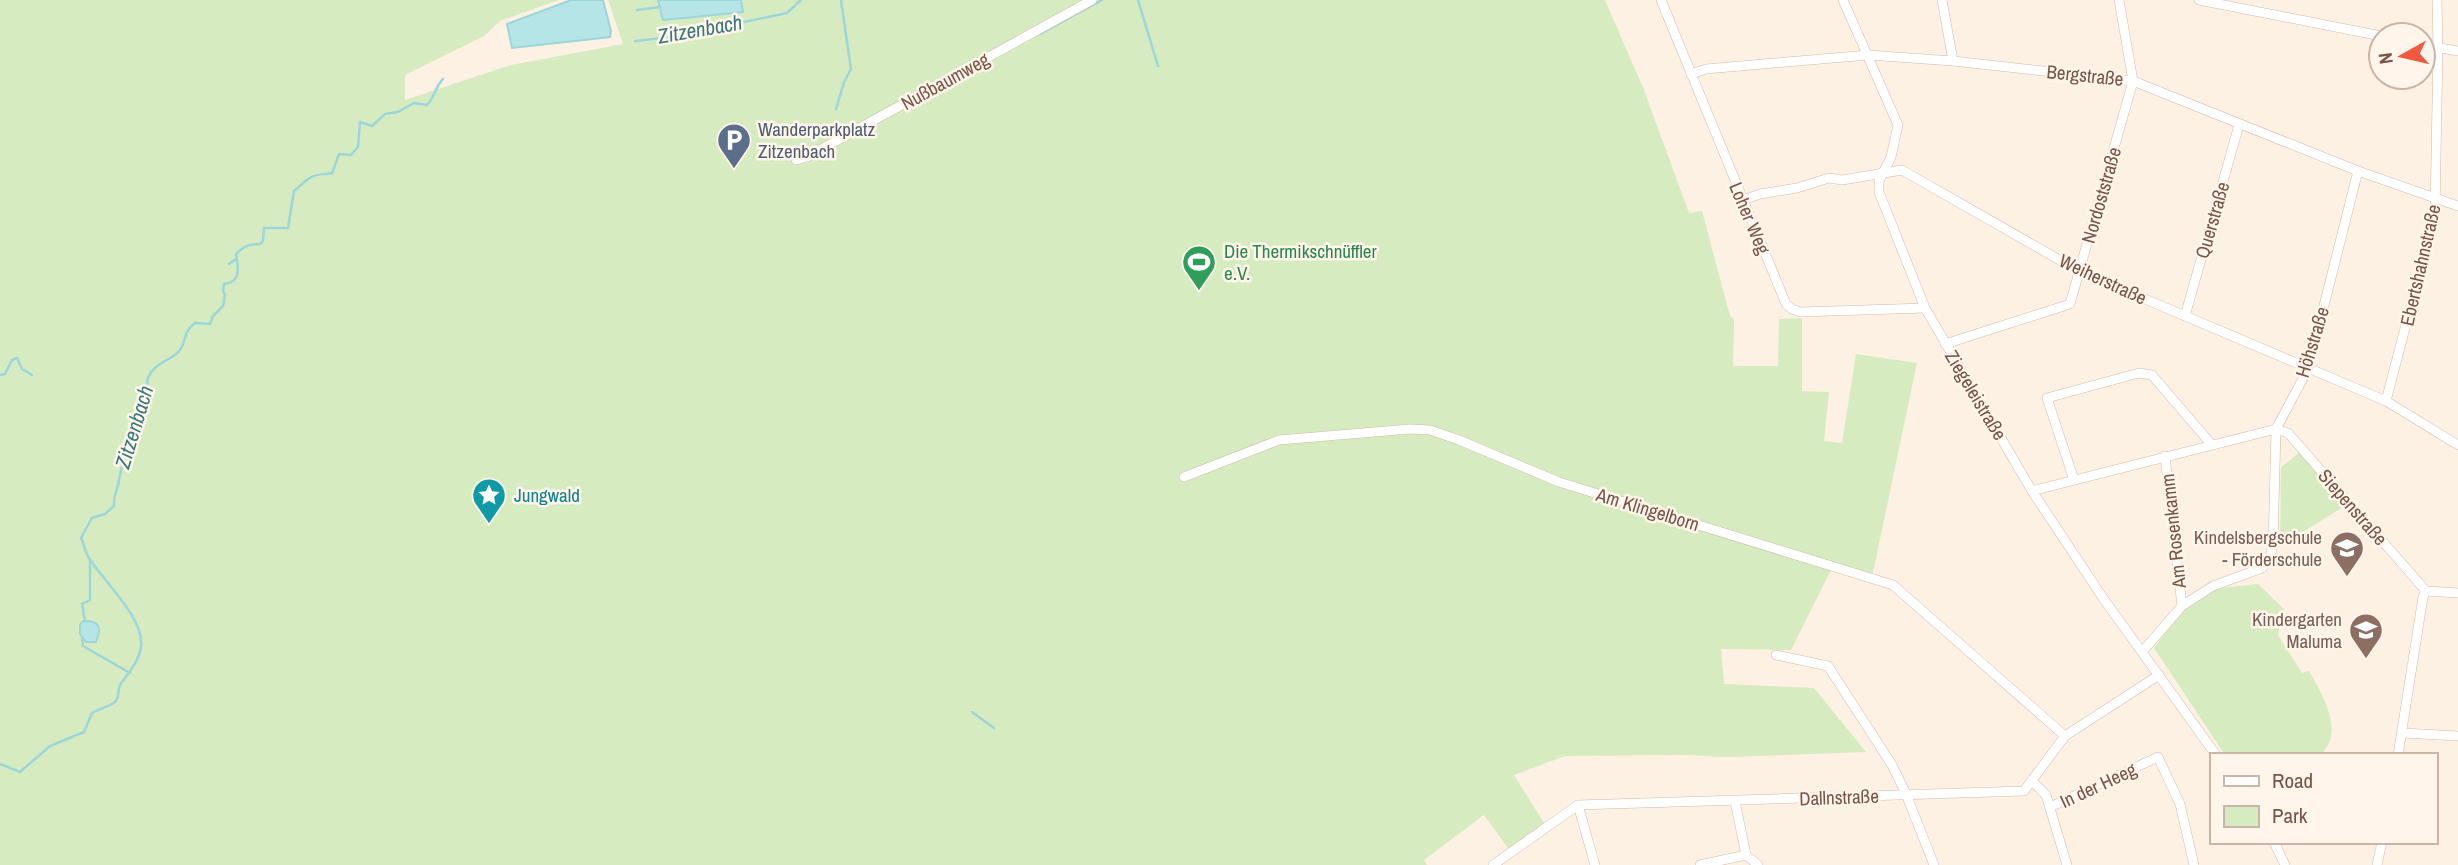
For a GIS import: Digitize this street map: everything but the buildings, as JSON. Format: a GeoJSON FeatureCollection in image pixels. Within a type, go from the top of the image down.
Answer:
{"type":"FeatureCollection","features":[{"type":"Feature","properties":{"kind":"street","name":"Nußbaumweg"},"geometry":{"type":"LineString","coordinates":[[796,160],[807,157],[1092,0]]}},
{"type":"Feature","properties":{"kind":"street","name":"Loher Weg"},"geometry":{"type":"LineString","coordinates":[[1661,0],[1786,304],[1800,312],[1925,308]]}},
{"type":"Feature","properties":{"kind":"street","name":"Ziegeleistraße"},"geometry":{"type":"LineString","coordinates":[[1843,0],[1898,125],[1891,157],[1879,181],[1879,192],[1925,308],[2032,491],[2103,598],[2215,753]]}},
{"type":"Feature","properties":{"kind":"street"},"geometry":{"type":"LineString","coordinates":[[1942,0],[1953,61]]}},
{"type":"Feature","properties":{"kind":"street","name":"Nordoststraße"},"geometry":{"type":"LineString","coordinates":[[1945,344],[2070,304],[2133,81],[2119,0]]}},
{"type":"Feature","properties":{"kind":"street"},"geometry":{"type":"LineString","coordinates":[[2199,0],[2367,33]]}},
{"type":"Feature","properties":{"kind":"street","name":"Ebertshahnstraße"},"geometry":{"type":"LineString","coordinates":[[2386,401],[2435,213],[2437,0]]}},
{"type":"Feature","properties":{"kind":"street"},"geometry":{"type":"LineString","coordinates":[[2438,48],[2458,51]]}},
{"type":"Feature","properties":{"kind":"street","name":"Bergstraße"},"geometry":{"type":"LineString","coordinates":[[1691,74],[1706,69],[1868,55],[1953,61],[2133,81],[2358,171],[2458,206]]}},
{"type":"Feature","properties":{"kind":"street","name":"Querstraße"},"geometry":{"type":"LineString","coordinates":[[2185,316],[2239,124]]}},
{"type":"Feature","properties":{"kind":"street","name":"Weiherstraße"},"geometry":{"type":"LineString","coordinates":[[1743,200],[1829,178],[1842,180],[1902,170],[2079,271],[2386,401],[2458,445]]}},
{"type":"Feature","properties":{"kind":"street","name":"Höhstraße"},"geometry":{"type":"LineString","coordinates":[[2142,652],[2182,606],[2213,586],[2262,568],[2270,557],[2273,545],[2276,429],[2308,369],[2358,171]]}},
{"type":"Feature","properties":{"kind":"street"},"geometry":{"type":"LineString","coordinates":[[2074,480],[2047,398],[2139,373],[2152,375],[2213,445]]}},
{"type":"Feature","properties":{"kind":"street","name":"Am Klingelborn"},"geometry":{"type":"LineString","coordinates":[[1184,477],[1279,440],[1410,429],[1430,430],[1559,482],[1893,585],[2065,736]]}},
{"type":"Feature","properties":{"kind":"street","name":"Am Rosenkamm"},"geometry":{"type":"LineString","coordinates":[[2032,491],[2276,429]]}},
{"type":"Feature","properties":{"kind":"street","name":"Siepenstraße"},"geometry":{"type":"LineString","coordinates":[[2276,429],[2288,433],[2426,591]]}},
{"type":"Feature","properties":{"kind":"street","name":"Am Rosenkamm"},"geometry":{"type":"LineString","coordinates":[[2165,456],[2182,606]]}},
{"type":"Feature","properties":{"kind":"street"},"geometry":{"type":"LineString","coordinates":[[2398,753],[2423,597],[2426,591],[2458,593]]}},
{"type":"Feature","properties":{"kind":"street"},"geometry":{"type":"LineString","coordinates":[[1776,656],[1828,667],[1892,765],[1934,865]]}},
{"type":"Feature","properties":{"kind":"street"},"geometry":{"type":"LineString","coordinates":[[2067,865],[2046,795],[2032,781],[2065,736],[2159,675]]}},
{"type":"Feature","properties":{"kind":"street"},"geometry":{"type":"LineString","coordinates":[[2403,733],[2458,736]]}},
{"type":"Feature","properties":{"kind":"street","name":"In der Heeg"},"geometry":{"type":"LineString","coordinates":[[2050,807],[2158,757],[2180,804],[2194,865]]}},
{"type":"Feature","properties":{"kind":"street","name":"Dallnstraße"},"geometry":{"type":"LineString","coordinates":[[1577,805],[2024,791],[2032,781]]}},
{"type":"Feature","properties":{"kind":"street"},"geometry":{"type":"LineString","coordinates":[[1735,801],[1746,855],[1758,865]]}},
{"type":"Feature","properties":{"kind":"street"},"geometry":{"type":"LineString","coordinates":[[1493,865],[1577,805],[1595,865]]}},
{"type":"Feature","properties":{"kind":"street"},"geometry":{"type":"LineString","coordinates":[[2275,844],[2285,865]]}},
{"type":"Feature","properties":{"kind":"street"},"geometry":{"type":"LineString","coordinates":[[2378,865],[2382,844]]}},
{"type":"Feature","properties":{"kind":"street"},"geometry":{"type":"LineString","coordinates":[[1700,865],[1746,855]]}},
{"type":"Feature","properties":{"kind":"green space"},"geometry":{"type":"Polygon","coordinates":[[[0,0],[559,0],[500,21],[484,36],[405,75],[405,100],[511,65],[623,44],[608,0],[658,0],[663,20],[743,12],[741,0],[1605,0],[1644,90],[1689,213],[1702,211],[1730,316],[1734,320],[1733,366],[1778,366],[1779,319],[1802,318],[1802,391],[1829,392],[1824,441],[1842,443],[1856,354],[1917,363],[1871,582],[1831,570],[1791,650],[1721,649],[1724,684],[1814,688],[1866,752],[1728,757],[1565,756],[1514,775],[1549,831],[1513,855],[1484,815],[1424,860],[1427,865],[0,865],[0,0]]]}},
{"type":"Feature","properties":{"kind":"green space"},"geometry":{"type":"Polygon","coordinates":[[[2300,452],[2345,506],[2280,546],[2281,467],[2300,452]]]}},
{"type":"Feature","properties":{"kind":"green space"},"geometry":{"type":"Polygon","coordinates":[[[2258,584],[2284,609],[2278,635],[2302,673],[2309,671],[2329,713],[2332,731],[2323,753],[2224,753],[2154,648],[2185,607],[2213,589],[2258,584]]]}},
{"type":"Feature","properties":{"kind":"water"},"geometry":{"type":"Polygon","coordinates":[[[571,0],[603,0],[610,37],[512,48],[507,24],[571,0]]]}},
{"type":"Feature","properties":{"kind":"water"},"geometry":{"type":"Polygon","coordinates":[[[658,0],[741,0],[743,12],[663,20],[658,0]]]}},
{"type":"Feature","properties":{"kind":"water"},"geometry":{"type":"Polygon","coordinates":[[[83,621],[93,622],[98,626],[96,642],[86,642],[80,634],[83,621]]]}},
{"type":"Feature","properties":{"kind":"waterway","name":"Zitzenbach"},"geometry":{"type":"LineString","coordinates":[[635,41],[673,37],[787,13],[801,0]]}},
{"type":"Feature","properties":{"kind":"waterway"},"geometry":{"type":"LineString","coordinates":[[836,109],[851,69],[841,0]]}},
{"type":"Feature","properties":{"kind":"waterway"},"geometry":{"type":"LineString","coordinates":[[1040,34],[1102,0]]}},
{"type":"Feature","properties":{"kind":"waterway"},"geometry":{"type":"LineString","coordinates":[[1138,0],[1158,66]]}},
{"type":"Feature","properties":{"kind":"waterway"},"geometry":{"type":"LineString","coordinates":[[637,10],[660,7]]}},
{"type":"Feature","properties":{"kind":"waterway","name":"Zitzenbach"},"geometry":{"type":"LineString","coordinates":[[0,764],[20,772],[50,746],[84,732],[92,713],[116,701],[120,685],[138,658],[141,647],[137,624],[89,558],[81,538],[92,518],[105,514],[114,506],[124,459],[146,399],[147,380],[151,372],[180,350],[186,333],[195,323],[210,324],[213,316],[223,306],[224,284],[234,281],[238,273],[236,254],[247,246],[260,244],[263,241],[264,228],[288,228],[294,191],[311,177],[332,173],[339,154],[351,155],[358,147],[360,122],[372,126],[385,114],[398,112],[414,103],[427,105],[443,79]]}},
{"type":"Feature","properties":{"kind":"waterway"},"geometry":{"type":"LineString","coordinates":[[229,264],[236,259]]}},
{"type":"Feature","properties":{"kind":"waterway"},"geometry":{"type":"LineString","coordinates":[[0,375],[5,374],[12,360],[17,358],[22,369],[32,375]]}},
{"type":"Feature","properties":{"kind":"waterway"},"geometry":{"type":"LineString","coordinates":[[85,621],[82,604],[90,600],[90,560]]}},
{"type":"Feature","properties":{"kind":"waterway"},"geometry":{"type":"LineString","coordinates":[[82,638],[83,646],[130,673]]}},
{"type":"Feature","properties":{"kind":"waterway"},"geometry":{"type":"LineString","coordinates":[[972,712],[994,728]]}},
{"type":"Feature","properties":{"kind":"place","name":"Wanderparkplatz Zitzenbach"},"geometry":{"type":"Point","coordinates":[734,170]}},
{"type":"Feature","properties":{"kind":"place","name":"Die Thermikschnüffler e.V."},"geometry":{"type":"Point","coordinates":[1199,292]}},
{"type":"Feature","properties":{"kind":"place","name":"Jungwald"},"geometry":{"type":"Point","coordinates":[489,525]}},
{"type":"Feature","properties":{"kind":"place","name":"Kindelsbergschule - Förderschule"},"geometry":{"type":"Point","coordinates":[2347,578]}},
{"type":"Feature","properties":{"kind":"place","name":"Kindergarten Maluma"},"geometry":{"type":"Point","coordinates":[2366,660]}}]}
